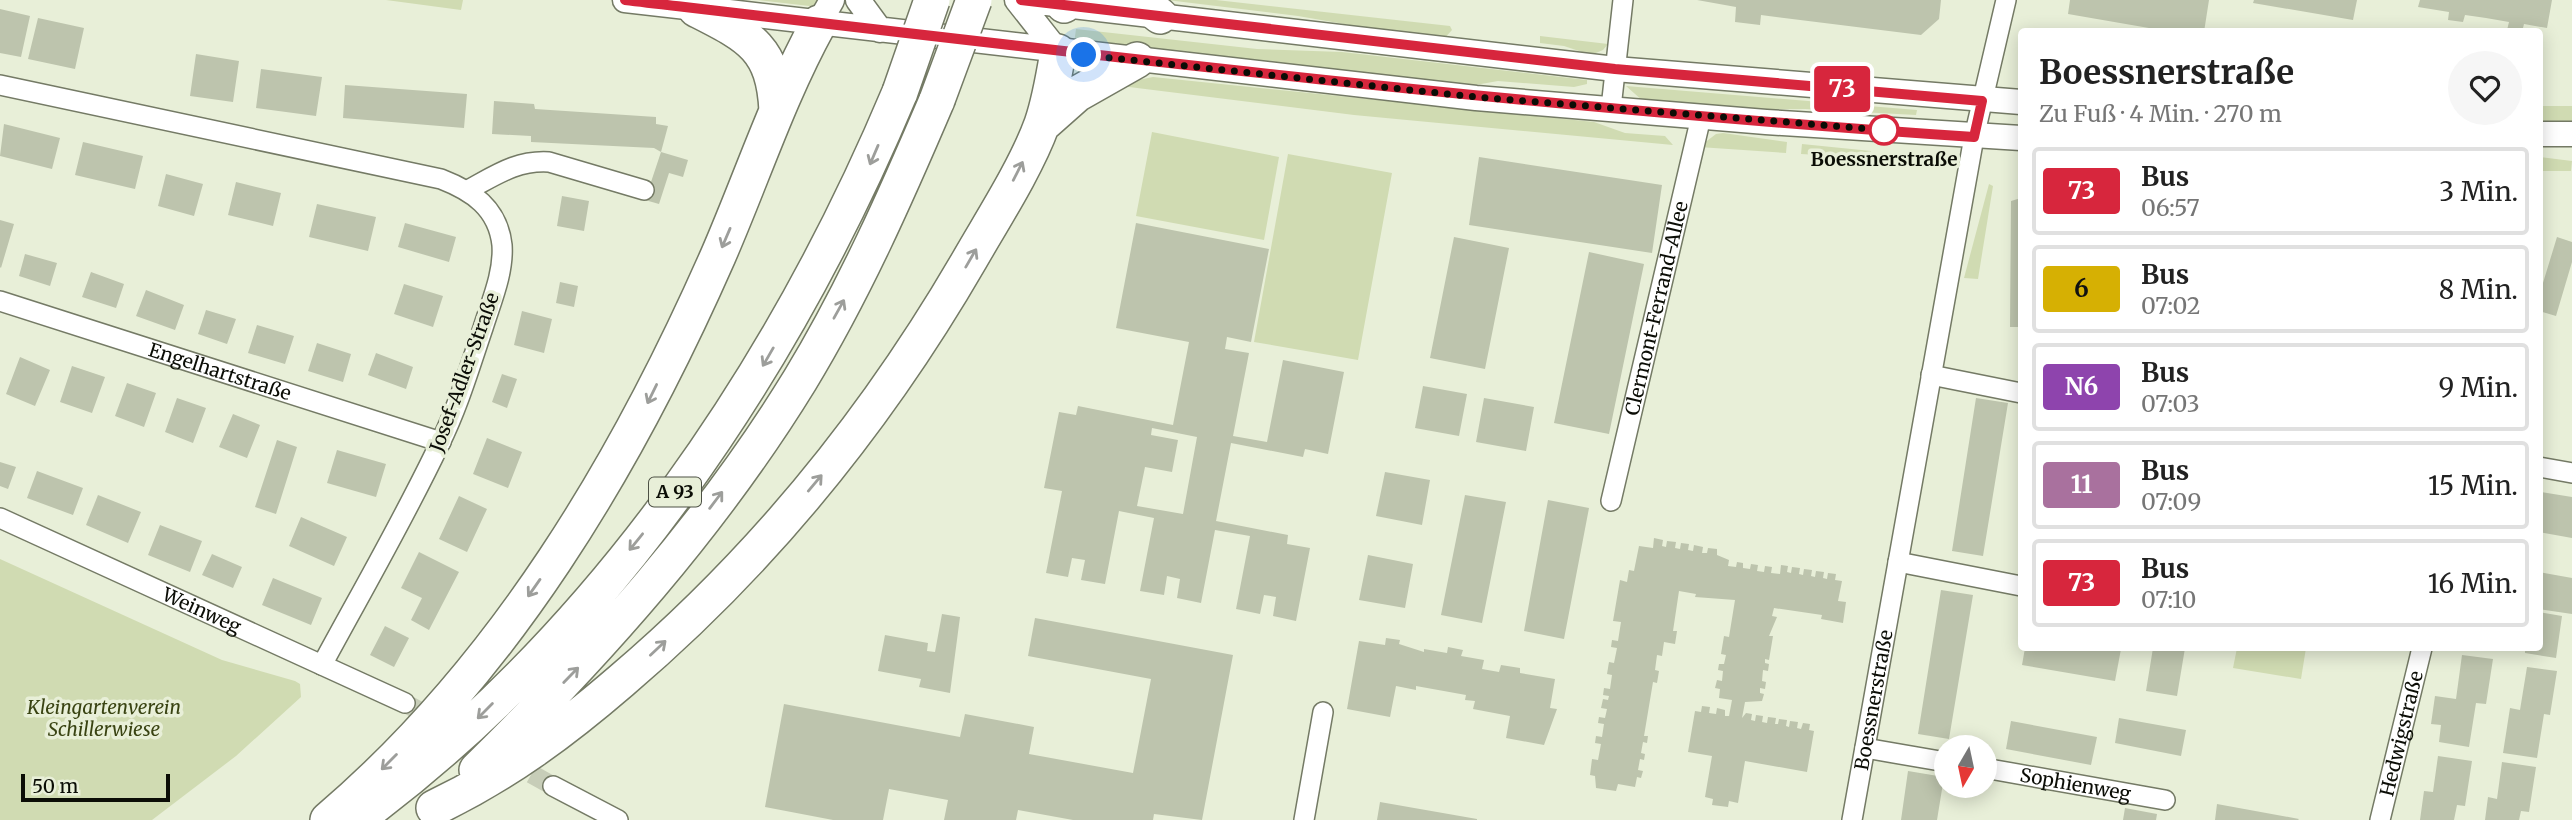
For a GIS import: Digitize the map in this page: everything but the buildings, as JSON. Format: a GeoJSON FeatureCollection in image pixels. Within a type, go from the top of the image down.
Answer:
{"type":"FeatureCollection","features":[{"type":"Feature","properties":{"kind":"highway","name":"A 93"},"geometry":{"type":"LineString","coordinates":[[356,820],[442,754],[576,616],[712,443],[802,300],[870,163],[900,92],[932,0]]}},
{"type":"Feature","properties":{"kind":"highway","name":"A 93"},"geometry":{"type":"LineString","coordinates":[[426,814],[476,772],[609,635],[675,557],[750,454],[799,380],[847,296],[901,184],[937,100],[974,0]]}},
{"type":"Feature","properties":{"kind":"highway"},"geometry":{"type":"LineString","coordinates":[[696,9],[735,28],[759,47],[775,81],[777,111]]}},
{"type":"Feature","properties":{"kind":"highway"},"geometry":{"type":"LineString","coordinates":[[328,820],[378,773],[457,688],[521,606],[602,487],[643,412],[708,278],[777,111],[825,12]]}},
{"type":"Feature","properties":{"kind":"highway"},"geometry":{"type":"LineString","coordinates":[[426,814],[496,776],[588,709],[655,652],[723,587],[792,511],[839,453],[921,341],[994,218],[1042,125],[1058,52]]}},
{"type":"Feature","properties":{"kind":"highway"},"geometry":{"type":"LineString","coordinates":[[1042,125],[1077,94],[1137,60]]}},
{"type":"Feature","properties":{"kind":"street"},"geometry":{"type":"LineString","coordinates":[[625,0],[696,9],[825,12],[880,30],[1476,97],[1701,117],[2018,138]]}},
{"type":"Feature","properties":{"kind":"street"},"geometry":{"type":"LineString","coordinates":[[858,0],[880,30]]}},
{"type":"Feature","properties":{"kind":"street"},"geometry":{"type":"LineString","coordinates":[[1019,0],[1058,52]]}},
{"type":"Feature","properties":{"kind":"street"},"geometry":{"type":"LineString","coordinates":[[1019,0],[1150,8],[1615,69],[2018,102]]}},
{"type":"Feature","properties":{"kind":"street"},"geometry":{"type":"LineString","coordinates":[[1611,108],[1623,0]]}},
{"type":"Feature","properties":{"kind":"street","name":"Boessnerstraße"},"geometry":{"type":"LineString","coordinates":[[1852,820],[1974,137],[2006,0]]}},
{"type":"Feature","properties":{"kind":"street"},"geometry":{"type":"LineString","coordinates":[[1058,52],[1064,2]]}},
{"type":"Feature","properties":{"kind":"street","name":"Josef-Adler-Straße"},"geometry":{"type":"LineString","coordinates":[[0,85],[441,179],[468,190],[486,206],[497,226],[502,246],[500,268],[470,366],[441,442],[322,665]]}},
{"type":"Feature","properties":{"kind":"street","name":"Clermont-Ferrand-Allee"},"geometry":{"type":"LineString","coordinates":[[1611,501],[1701,117]]}},
{"type":"Feature","properties":{"kind":"street"},"geometry":{"type":"LineString","coordinates":[[2543,134],[2572,134]]}},
{"type":"Feature","properties":{"kind":"street"},"geometry":{"type":"LineString","coordinates":[[468,190],[513,165],[533,161],[549,162],[644,190]]}},
{"type":"Feature","properties":{"kind":"street","name":"Engelhartstraße"},"geometry":{"type":"LineString","coordinates":[[0,301],[441,442]]}},
{"type":"Feature","properties":{"kind":"street"},"geometry":{"type":"LineString","coordinates":[[1931,376],[2018,392]]}},
{"type":"Feature","properties":{"kind":"street"},"geometry":{"type":"LineString","coordinates":[[2543,468],[2572,473]]}},
{"type":"Feature","properties":{"kind":"street","name":"Weinweg"},"geometry":{"type":"LineString","coordinates":[[0,518],[405,703]]}},
{"type":"Feature","properties":{"kind":"street"},"geometry":{"type":"LineString","coordinates":[[1898,562],[2018,585]]}},
{"type":"Feature","properties":{"kind":"street","name":"Hedwigstraße"},"geometry":{"type":"LineString","coordinates":[[2381,820],[2421,651]]}},
{"type":"Feature","properties":{"kind":"street"},"geometry":{"type":"LineString","coordinates":[[1304,820],[1323,712]]}},
{"type":"Feature","properties":{"kind":"street"},"geometry":{"type":"LineString","coordinates":[[1865,748],[1934,760]]}},
{"type":"Feature","properties":{"kind":"street","name":"Sophienweg"},"geometry":{"type":"LineString","coordinates":[[1997,770],[2165,800]]}},
{"type":"Feature","properties":{"kind":"street"},"geometry":{"type":"LineString","coordinates":[[553,786],[618,820]]}},
{"type":"Feature","properties":{"kind":"green space"},"geometry":{"type":"Polygon","coordinates":[[[386,0],[463,0],[461,10],[386,0]]]}},
{"type":"Feature","properties":{"kind":"green space"},"geometry":{"type":"Polygon","coordinates":[[[758,0],[823,0],[818,7],[758,0]]]}},
{"type":"Feature","properties":{"kind":"green space"},"geometry":{"type":"Polygon","coordinates":[[[1167,0],[1216,0],[1450,26],[1452,30],[1442,41],[1298,16],[1167,0]]]}},
{"type":"Feature","properties":{"kind":"green space"},"geometry":{"type":"Polygon","coordinates":[[[1076,29],[1257,49],[1342,52],[1587,80],[1587,84],[1574,87],[1498,81],[1464,87],[1074,44],[1076,29]]]}},
{"type":"Feature","properties":{"kind":"green space"},"geometry":{"type":"Polygon","coordinates":[[[1540,36],[1608,44],[1603,50],[1591,55],[1564,46],[1540,43],[1540,36]]]}},
{"type":"Feature","properties":{"kind":"green space"},"geometry":{"type":"Polygon","coordinates":[[[1153,77],[1594,122],[1625,133],[1665,136],[1673,145],[1354,115],[1113,85],[1153,77]]]}},
{"type":"Feature","properties":{"kind":"green space"},"geometry":{"type":"Polygon","coordinates":[[[1626,86],[1917,110],[1916,115],[1805,109],[1731,110],[1643,101],[1626,86]]]}},
{"type":"Feature","properties":{"kind":"green space"},"geometry":{"type":"Polygon","coordinates":[[[2543,106],[2572,106],[2572,122],[2543,122],[2543,106]]]}},
{"type":"Feature","properties":{"kind":"green space"},"geometry":{"type":"Polygon","coordinates":[[[1152,132],[1279,157],[1264,240],[1136,216],[1152,132]]]}},
{"type":"Feature","properties":{"kind":"green space"},"geometry":{"type":"Polygon","coordinates":[[[1716,134],[1787,142],[1786,153],[1699,147],[1716,134]]]}},
{"type":"Feature","properties":{"kind":"green space"},"geometry":{"type":"Polygon","coordinates":[[[1802,144],[1871,151],[1870,158],[1801,154],[1802,144]]]}},
{"type":"Feature","properties":{"kind":"green space"},"geometry":{"type":"Polygon","coordinates":[[[1288,154],[1392,173],[1358,360],[1254,342],[1288,154]]]}},
{"type":"Feature","properties":{"kind":"green space"},"geometry":{"type":"Polygon","coordinates":[[[2543,157],[2572,161],[2571,171],[2543,171],[2543,157]]]}},
{"type":"Feature","properties":{"kind":"green space"},"geometry":{"type":"Polygon","coordinates":[[[1989,184],[1993,186],[1978,279],[1964,278],[1989,184]]]}},
{"type":"Feature","properties":{"kind":"green space","name":"Kleingartenverein Schillerwiese"},"geometry":{"type":"Polygon","coordinates":[[[0,559],[222,660],[295,681],[300,684],[301,697],[236,756],[152,820],[0,820],[0,559]]]}},
{"type":"Feature","properties":{"kind":"green space"},"geometry":{"type":"Polygon","coordinates":[[[2236,651],[2306,651],[2301,679],[2233,668],[2236,651]]]}},
{"type":"Feature","properties":{"kind":"tunnel"},"geometry":{"type":"LineString","coordinates":[[405,703],[553,786]]}},
{"type":"Feature","properties":{"kind":"bus line","name":"73"},"geometry":{"type":"LineString","coordinates":[[625,0],[1058,52],[1476,97],[1766,122],[1974,137],[1982,101],[1615,69],[1021,0]]}},
{"type":"Feature","properties":{"kind":"place","name":"Boessnerstraße"},"geometry":{"type":"Point","coordinates":[1884,130]}},
{"type":"Feature","properties":{"kind":"route"},"geometry":{"type":"LineString","coordinates":[[1084,55],[1476,97],[1884,130]]}}]}
